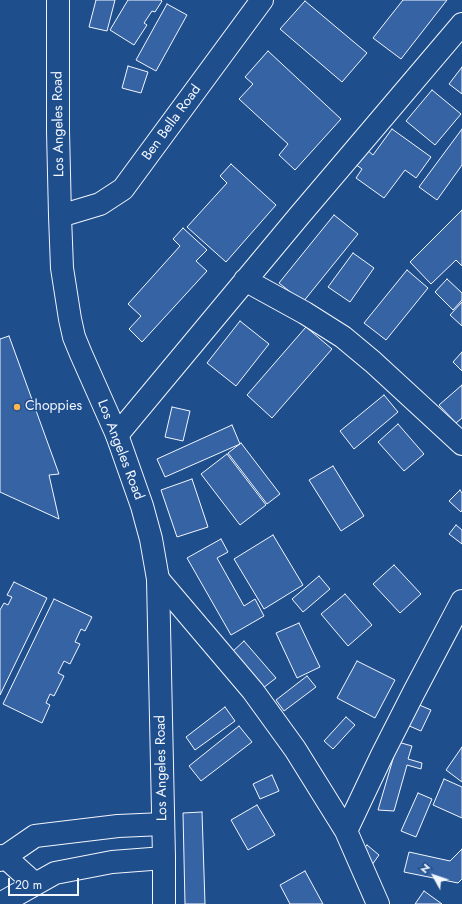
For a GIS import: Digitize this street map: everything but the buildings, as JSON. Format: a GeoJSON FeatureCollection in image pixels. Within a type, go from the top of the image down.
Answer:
{"type":"FeatureCollection","features":[{"type":"Feature","properties":{"kind":"street","name":"Los Angeles Road"},"geometry":{"type":"LineString","coordinates":[[58,0],[58,131],[60,216],[62,268],[70,319],[74,336],[117,435],[142,506],[151,539],[158,579],[164,904]]}},
{"type":"Feature","properties":{"kind":"street","name":"Ben Bella Road"},"geometry":{"type":"LineString","coordinates":[[60,216],[100,204],[123,189],[262,0]]}},
{"type":"Feature","properties":{"kind":"street"},"geometry":{"type":"LineString","coordinates":[[117,435],[245,280],[462,24]]}},
{"type":"Feature","properties":{"kind":"street"},"geometry":{"type":"LineString","coordinates":[[245,280],[306,313],[343,337],[373,362],[462,444]]}},
{"type":"Feature","properties":{"kind":"street"},"geometry":{"type":"LineString","coordinates":[[158,579],[254,691],[295,749],[346,831],[378,904]]}},
{"type":"Feature","properties":{"kind":"street"},"geometry":{"type":"LineString","coordinates":[[346,831],[396,727],[462,601]]}},
{"type":"Feature","properties":{"kind":"street"},"geometry":{"type":"LineString","coordinates":[[35,884],[2,857],[35,836],[118,826],[163,824]]}},
{"type":"Feature","properties":{"kind":"street"},"geometry":{"type":"LineString","coordinates":[[0,904],[55,873],[112,862],[164,858]]}},
{"type":"Feature","properties":{"kind":"place","name":"Choppies"},"geometry":{"type":"Point","coordinates":[17,407]}}]}
